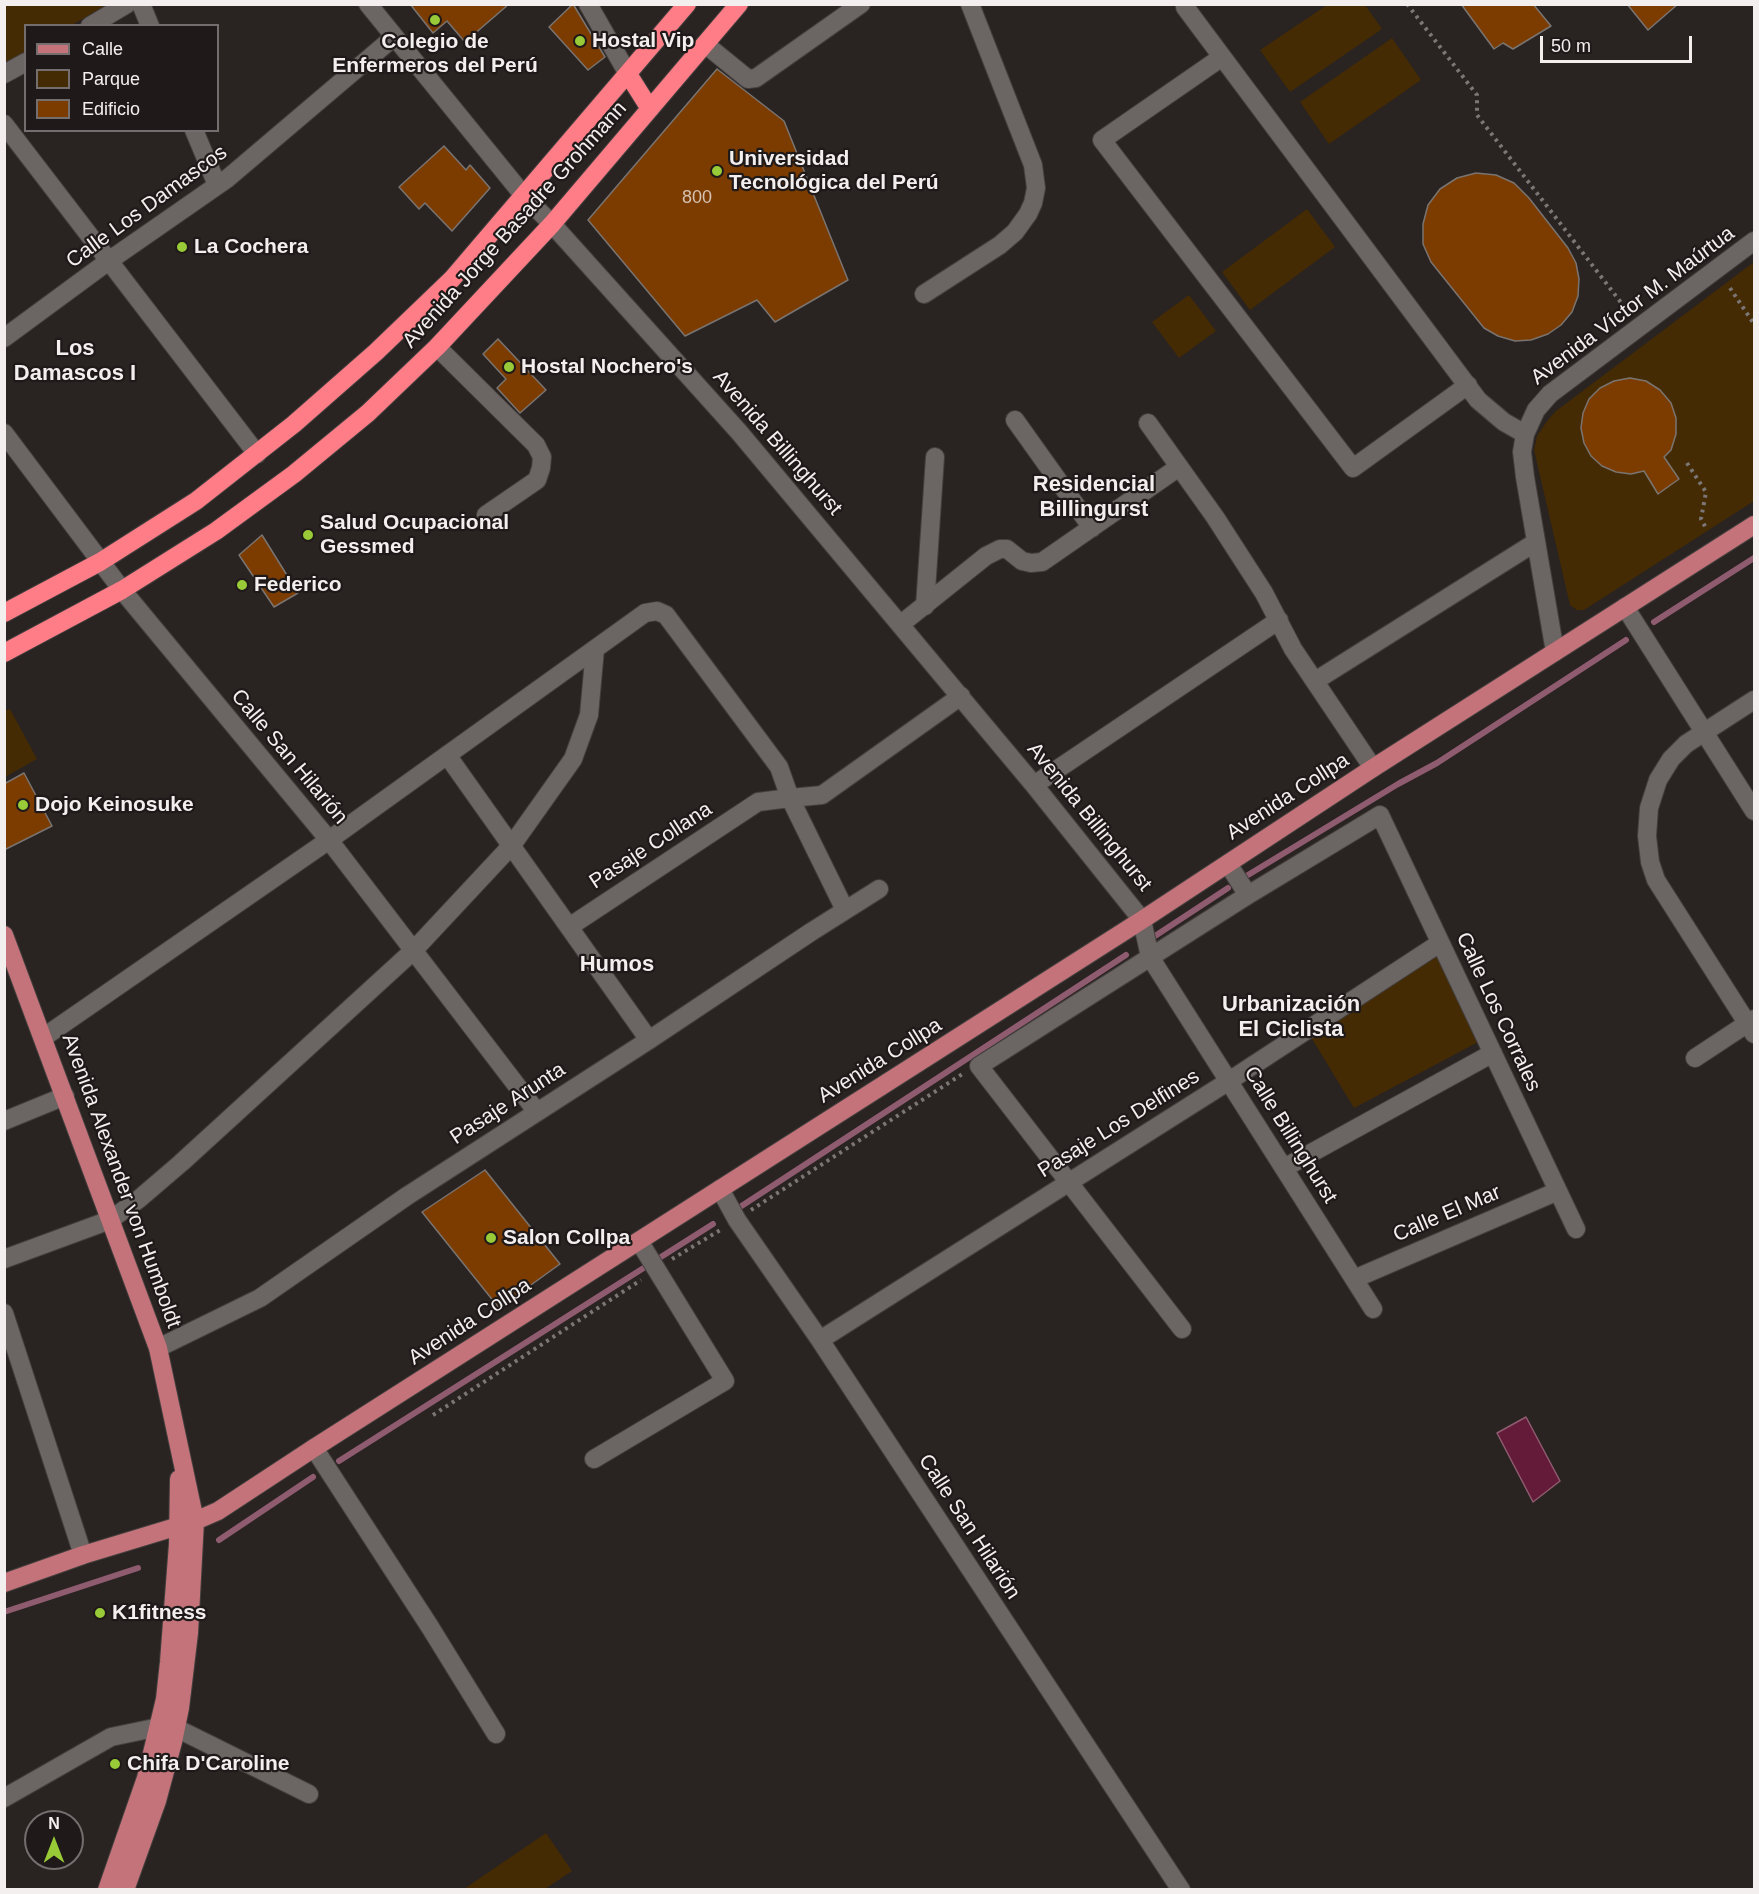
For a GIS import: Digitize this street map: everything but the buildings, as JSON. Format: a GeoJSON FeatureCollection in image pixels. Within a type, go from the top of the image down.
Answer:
{"type":"FeatureCollection","features":[{"type":"Feature","properties":{"kind":"highway","name":"Avenida Jorge Basadre Grohmann"},"geometry":{"type":"LineString","coordinates":[[4,613],[100,562],[196,501],[257,454],[334,389],[409,322],[452,279],[687,4]]}},
{"type":"Feature","properties":{"kind":"highway","name":"Avenida Jorge Basadre Grohmann"},"geometry":{"type":"LineString","coordinates":[[4,653],[122,590],[216,531],[294,474],[368,413],[437,347],[552,224],[739,4]]}},
{"type":"Feature","properties":{"kind":"highway"},"geometry":{"type":"LineString","coordinates":[[628,74],[650,109]]}},
{"type":"Feature","properties":{"kind":"main road","name":"Avenida Collpa"},"geometry":{"type":"LineString","coordinates":[[4,1583],[218,1511],[1755,525]]}},
{"type":"Feature","properties":{"kind":"main road","name":"Avenida Alexander von Humboldt"},"geometry":{"type":"LineString","coordinates":[[5,937],[158,1348],[179,1448],[187,1523],[186,1659],[168,1727],[153,1811],[125,1890]]}},
{"type":"Feature","properties":{"kind":"main road","name":"Avenida Alexander von Humboldt"},"geometry":{"type":"LineString","coordinates":[[107,1890],[143,1787],[168,1727]]}},
{"type":"Feature","properties":{"kind":"street"},"geometry":{"type":"LineString","coordinates":[[93,24],[127,4]]}},
{"type":"Feature","properties":{"kind":"street"},"geometry":{"type":"LineString","coordinates":[[141,4],[149,24]]}},
{"type":"Feature","properties":{"kind":"street","name":"Avenida Billinghurst"},"geometry":{"type":"LineString","coordinates":[[368,4],[524,196],[552,224],[739,432],[962,696],[1142,920]]}},
{"type":"Feature","properties":{"kind":"street"},"geometry":{"type":"LineString","coordinates":[[588,4],[628,74]]}},
{"type":"Feature","properties":{"kind":"street"},"geometry":{"type":"LineString","coordinates":[[705,44],[748,79],[756,78],[861,4]]}},
{"type":"Feature","properties":{"kind":"street"},"geometry":{"type":"LineString","coordinates":[[924,294],[1000,245],[1015,232],[1028,214],[1036,188],[1033,165],[970,4]]}},
{"type":"Feature","properties":{"kind":"street"},"geometry":{"type":"LineString","coordinates":[[1185,6],[1479,400],[1504,422],[1525,434]]}},
{"type":"Feature","properties":{"kind":"street","name":"Calle Los Damascos"},"geometry":{"type":"LineString","coordinates":[[4,338],[110,260],[228,178],[394,37]]}},
{"type":"Feature","properties":{"kind":"street"},"geometry":{"type":"LineString","coordinates":[[1222,57],[1102,140],[1353,468],[1468,386]]}},
{"type":"Feature","properties":{"kind":"street"},"geometry":{"type":"LineString","coordinates":[[4,74],[24,63]]}},
{"type":"Feature","properties":{"kind":"street"},"geometry":{"type":"LineString","coordinates":[[195,132],[217,185]]}},
{"type":"Feature","properties":{"kind":"street"},"geometry":{"type":"LineString","coordinates":[[7,136],[110,260],[257,454]]}},
{"type":"Feature","properties":{"kind":"street","name":"Avenida Víctor M. Maúrtua"},"geometry":{"type":"LineString","coordinates":[[1555,652],[1522,452],[1525,434],[1536,410],[1550,394],[1755,241]]}},
{"type":"Feature","properties":{"kind":"street"},"geometry":{"type":"LineString","coordinates":[[437,347],[536,445],[542,457],[537,480],[486,515]]}},
{"type":"Feature","properties":{"kind":"street"},"geometry":{"type":"LineString","coordinates":[[1015,420],[1092,528]]}},
{"type":"Feature","properties":{"kind":"street"},"geometry":{"type":"LineString","coordinates":[[1148,423],[1215,517],[1264,593],[1293,649],[1373,768]]}},
{"type":"Feature","properties":{"kind":"street","name":"Calle San Hilarión"},"geometry":{"type":"LineString","coordinates":[[4,433],[122,590],[329,840],[537,1112]]}},
{"type":"Feature","properties":{"kind":"street"},"geometry":{"type":"LineString","coordinates":[[925,606],[935,457]]}},
{"type":"Feature","properties":{"kind":"street"},"geometry":{"type":"LineString","coordinates":[[901,624],[986,556],[1000,549],[1007,549],[1022,561],[1042,562],[1179,467]]}},
{"type":"Feature","properties":{"kind":"street"},"geometry":{"type":"LineString","coordinates":[[1315,681],[1536,542]]}},
{"type":"Feature","properties":{"kind":"street"},"geometry":{"type":"LineString","coordinates":[[1625,607],[1755,811]]}},
{"type":"Feature","properties":{"kind":"street"},"geometry":{"type":"LineString","coordinates":[[44,1037],[329,840],[645,613],[657,611],[666,615],[779,767],[790,798],[846,910]]}},
{"type":"Feature","properties":{"kind":"street"},"geometry":{"type":"LineString","coordinates":[[1034,785],[1279,620]]}},
{"type":"Feature","properties":{"kind":"street"},"geometry":{"type":"LineString","coordinates":[[4,1259],[110,1220],[181,1163],[413,951],[512,845],[573,759],[589,715],[595,649]]}},
{"type":"Feature","properties":{"kind":"street"},"geometry":{"type":"LineString","coordinates":[[790,798],[822,795],[962,696]]}},
{"type":"Feature","properties":{"kind":"street"},"geometry":{"type":"LineString","coordinates":[[1695,1058],[1752,1025],[1656,880],[1650,862],[1647,836],[1649,808],[1658,780],[1671,759],[1686,744],[1755,700]]}},
{"type":"Feature","properties":{"kind":"street"},"geometry":{"type":"LineString","coordinates":[[447,755],[649,1040]]}},
{"type":"Feature","properties":{"kind":"street","name":"Pasaje Collana"},"geometry":{"type":"LineString","coordinates":[[569,927],[758,802],[790,798]]}},
{"type":"Feature","properties":{"kind":"street","name":"Calle Los Corrales"},"geometry":{"type":"LineString","coordinates":[[1248,895],[1380,815],[1576,1229]]}},
{"type":"Feature","properties":{"kind":"street"},"geometry":{"type":"LineString","coordinates":[[1182,1329],[979,1066],[1248,895],[1228,864]]}},
{"type":"Feature","properties":{"kind":"street","name":"Pasaje Arunta"},"geometry":{"type":"LineString","coordinates":[[158,1348],[260,1298],[407,1196],[879,889]]}},
{"type":"Feature","properties":{"kind":"street","name":"Calle Billinghurst"},"geometry":{"type":"LineString","coordinates":[[1142,920],[1150,957],[1373,1309]]}},
{"type":"Feature","properties":{"kind":"street","name":"Pasaje Los Delfines"},"geometry":{"type":"LineString","coordinates":[[820,1340],[1229,1081],[1440,943]]}},
{"type":"Feature","properties":{"kind":"street"},"geometry":{"type":"LineString","coordinates":[[1284,1168],[1493,1053]]}},
{"type":"Feature","properties":{"kind":"street"},"geometry":{"type":"LineString","coordinates":[[4,1121],[65,1096]]}},
{"type":"Feature","properties":{"kind":"street","name":"Calle San Hilarión"},"geometry":{"type":"LineString","coordinates":[[720,1189],[737,1220],[820,1340],[1181,1890]]}},
{"type":"Feature","properties":{"kind":"street","name":"Calle El Mar"},"geometry":{"type":"LineString","coordinates":[[1354,1279],[1558,1191]]}},
{"type":"Feature","properties":{"kind":"street"},"geometry":{"type":"LineString","coordinates":[[594,1459],[725,1381],[639,1241]]}},
{"type":"Feature","properties":{"kind":"street"},"geometry":{"type":"LineString","coordinates":[[4,1312],[83,1555]]}},
{"type":"Feature","properties":{"kind":"street"},"geometry":{"type":"LineString","coordinates":[[314,1448],[430,1626],[496,1734]]}},
{"type":"Feature","properties":{"kind":"street"},"geometry":{"type":"LineString","coordinates":[[4,1798],[111,1737],[168,1727],[309,1794]]}},
{"type":"Feature","properties":{"kind":"path"},"geometry":{"type":"LineString","coordinates":[[1407,4],[1477,95],[1477,115],[1640,326]]}},
{"type":"Feature","properties":{"kind":"path"},"geometry":{"type":"LineString","coordinates":[[1730,288],[1755,324]]}},
{"type":"Feature","properties":{"kind":"path"},"geometry":{"type":"LineString","coordinates":[[1687,463],[1706,492],[1701,519],[1706,528]]}},
{"type":"Feature","properties":{"kind":"path"},"geometry":{"type":"LineString","coordinates":[[432,1415],[953,1079],[979,1066]]}},
{"type":"Feature","properties":{"kind":"green space"},"geometry":{"type":"Polygon","coordinates":[[[5,5],[106,5],[74,24],[24,24],[24,55],[5,67],[5,5]]]}},
{"type":"Feature","properties":{"kind":"green space"},"geometry":{"type":"Polygon","coordinates":[[[1327,5],[1365,5],[1382,29],[1290,92],[1260,50],[1327,5]]]}},
{"type":"Feature","properties":{"kind":"green space"},"geometry":{"type":"Polygon","coordinates":[[[1392,38],[1421,80],[1329,144],[1300,102],[1392,38]]]}},
{"type":"Feature","properties":{"kind":"green space"},"geometry":{"type":"Polygon","coordinates":[[[1307,209],[1335,247],[1250,310],[1222,272],[1307,209]]]}},
{"type":"Feature","properties":{"kind":"green space"},"geometry":{"type":"Polygon","coordinates":[[[1754,262],[1754,501],[1584,610],[1577,610],[1570,605],[1534,450],[1537,436],[1556,411],[1754,262]]]}},
{"type":"Feature","properties":{"kind":"green space"},"geometry":{"type":"Polygon","coordinates":[[[1189,295],[1216,331],[1179,358],[1152,322],[1189,295]]]}},
{"type":"Feature","properties":{"kind":"green space"},"geometry":{"type":"Polygon","coordinates":[[[10,709],[37,759],[5,777],[5,711],[10,709]]]}},
{"type":"Feature","properties":{"kind":"green space"},"geometry":{"type":"Polygon","coordinates":[[[1439,946],[1482,1040],[1354,1108],[1306,1029],[1439,946]]]}},
{"type":"Feature","properties":{"kind":"green space"},"geometry":{"type":"Polygon","coordinates":[[[546,1833],[572,1871],[545,1889],[464,1889],[546,1833]]]}},
{"type":"Feature","properties":{"kind":"shaded area"},"geometry":{"type":"Polygon","coordinates":[[[1526,1417],[1560,1481],[1533,1502],[1497,1433],[1526,1417]]]}},
{"type":"Feature","properties":{"kind":"waterway"},"geometry":{"type":"LineString","coordinates":[[1654,622],[1754,558]]}},
{"type":"Feature","properties":{"kind":"waterway"},"geometry":{"type":"LineString","coordinates":[[1248,875],[1398,784],[1437,763],[1626,640]]}},
{"type":"Feature","properties":{"kind":"waterway"},"geometry":{"type":"LineString","coordinates":[[1155,936],[1228,888]]}},
{"type":"Feature","properties":{"kind":"waterway"},"geometry":{"type":"LineString","coordinates":[[740,1207],[1126,955]]}},
{"type":"Feature","properties":{"kind":"waterway"},"geometry":{"type":"LineString","coordinates":[[339,1461],[713,1224]]}},
{"type":"Feature","properties":{"kind":"waterway"},"geometry":{"type":"LineString","coordinates":[[219,1540],[313,1477]]}},
{"type":"Feature","properties":{"kind":"waterway"},"geometry":{"type":"LineString","coordinates":[[4,1612],[138,1568]]}},
{"type":"Feature","properties":{"kind":"place","name":"Colegio de Enfermeros del Perú"},"geometry":{"type":"Point","coordinates":[435,20]}},
{"type":"Feature","properties":{"kind":"place","name":"Hostal Vip"},"geometry":{"type":"Point","coordinates":[580,41]}},
{"type":"Feature","properties":{"kind":"place","name":"Universidad Tecnológica del Perú"},"geometry":{"type":"Point","coordinates":[717,171]}},
{"type":"Feature","properties":{"kind":"place","name":"La Cochera"},"geometry":{"type":"Point","coordinates":[182,247]}},
{"type":"Feature","properties":{"kind":"place","name":"Hostal Nochero's"},"geometry":{"type":"Point","coordinates":[509,367]}},
{"type":"Feature","properties":{"kind":"place","name":"Salud Ocupacional Gessmed"},"geometry":{"type":"Point","coordinates":[308,535]}},
{"type":"Feature","properties":{"kind":"place","name":"Federico"},"geometry":{"type":"Point","coordinates":[242,585]}},
{"type":"Feature","properties":{"kind":"place","name":"Dojo Keinosuke"},"geometry":{"type":"Point","coordinates":[23,805]}},
{"type":"Feature","properties":{"kind":"place","name":"Salon Collpa"},"geometry":{"type":"Point","coordinates":[491,1238]}},
{"type":"Feature","properties":{"kind":"place","name":"K1fitness"},"geometry":{"type":"Point","coordinates":[100,1613]}},
{"type":"Feature","properties":{"kind":"place","name":"Chifa D'Caroline"},"geometry":{"type":"Point","coordinates":[115,1764]}},
{"type":"Feature","properties":{"kind":"district","name":"Los Damascos I"},"geometry":{"type":"Point","coordinates":[75,362]}},
{"type":"Feature","properties":{"kind":"district","name":"Residencial Billingurst"},"geometry":{"type":"Point","coordinates":[1094,498]}},
{"type":"Feature","properties":{"kind":"district","name":"Humos"},"geometry":{"type":"Point","coordinates":[617,965]}},
{"type":"Feature","properties":{"kind":"district","name":"Urbanización El Ciclista"},"geometry":{"type":"Point","coordinates":[1291,1018]}}]}
